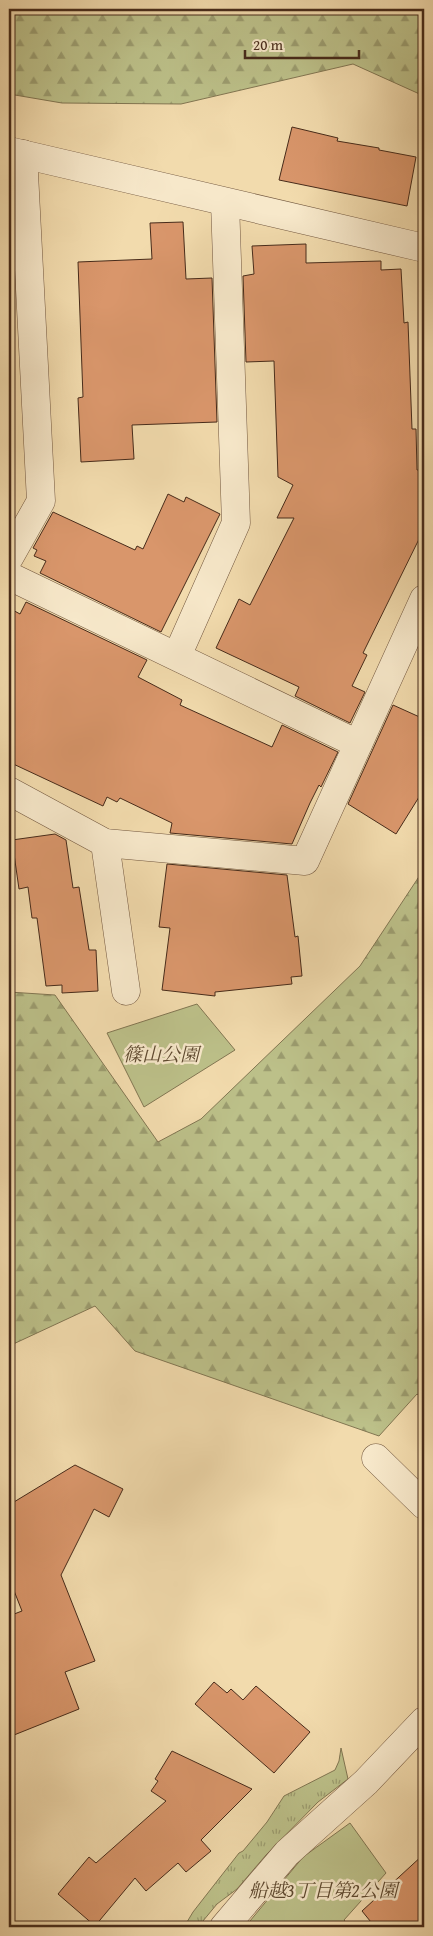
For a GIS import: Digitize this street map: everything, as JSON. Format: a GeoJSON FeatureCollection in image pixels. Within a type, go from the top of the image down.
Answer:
{"type":"FeatureCollection","features":[{"type":"Feature","properties":{"kind":"street"},"geometry":{"type":"LineString","coordinates":[[9,558],[41,501],[16,153],[424,248]]}},
{"type":"Feature","properties":{"kind":"street"},"geometry":{"type":"LineString","coordinates":[[177,656],[236,523],[225,202]]}},
{"type":"Feature","properties":{"kind":"street"},"geometry":{"type":"LineString","coordinates":[[9,576],[358,744]]}},
{"type":"Feature","properties":{"kind":"street"},"geometry":{"type":"LineString","coordinates":[[9,791],[105,843],[305,861],[424,599]]}},
{"type":"Feature","properties":{"kind":"street"},"geometry":{"type":"LineString","coordinates":[[105,843],[126,991]]}},
{"type":"Feature","properties":{"kind":"street"},"geometry":{"type":"LineString","coordinates":[[376,1458],[424,1505]]}},
{"type":"Feature","properties":{"kind":"street"},"geometry":{"type":"LineString","coordinates":[[224,1927],[287,1853],[366,1782],[424,1721]]}},
{"type":"Feature","properties":{"kind":"green space"},"geometry":{"type":"Polygon","coordinates":[[[9,9],[424,9],[424,96],[353,64],[181,104],[62,103],[9,94],[9,9]]]}},
{"type":"Feature","properties":{"kind":"green space"},"geometry":{"type":"Polygon","coordinates":[[[424,869],[424,1399],[417,1394],[379,1436],[135,1351],[95,1306],[9,1346],[9,992],[55,995],[158,1142],[201,1119],[360,966],[424,869]]]}},
{"type":"Feature","properties":{"kind":"green space","name":"篠山公園"},"geometry":{"type":"Polygon","coordinates":[[[197,1004],[235,1050],[144,1107],[107,1033],[197,1004]]]}},
{"type":"Feature","properties":{"kind":"green space"},"geometry":{"type":"Polygon","coordinates":[[[341,1748],[348,1779],[318,1802],[266,1855],[237,1889],[217,1904],[198,1927],[184,1927],[193,1912],[239,1853],[243,1851],[267,1822],[284,1796],[335,1770],[341,1748]]]}},
{"type":"Feature","properties":{"kind":"green space","name":"船越3丁目第2公園"},"geometry":{"type":"Polygon","coordinates":[[[350,1823],[386,1873],[344,1920],[351,1927],[245,1927],[303,1857],[350,1823]]]}},
{"type":"Feature","properties":{"kind":"building"},"geometry":{"type":"Polygon","coordinates":[[[292,127],[338,138],[337,141],[416,157],[407,206],[279,180],[292,127]]]}},
{"type":"Feature","properties":{"kind":"building"},"geometry":{"type":"Polygon","coordinates":[[[183,222],[186,279],[212,278],[217,422],[132,425],[134,459],[81,462],[78,398],[83,397],[78,262],[152,259],[150,223],[183,222]]]}},
{"type":"Feature","properties":{"kind":"building"},"geometry":{"type":"Polygon","coordinates":[[[306,244],[306,263],[381,261],[381,270],[401,269],[404,323],[408,322],[412,429],[416,429],[417,470],[420,470],[422,533],[363,653],[367,655],[352,686],[365,692],[350,723],[295,696],[299,687],[216,648],[239,599],[250,605],[294,518],[277,518],[293,485],[278,477],[274,361],[246,362],[243,276],[254,274],[252,246],[306,244]]]}},
{"type":"Feature","properties":{"kind":"building"},"geometry":{"type":"Polygon","coordinates":[[[168,494],[184,502],[186,497],[220,514],[161,632],[40,573],[46,561],[34,556],[37,550],[33,548],[53,512],[135,550],[137,546],[143,549],[168,494]]]}},
{"type":"Feature","properties":{"kind":"building"},"geometry":{"type":"Polygon","coordinates":[[[26,602],[147,660],[138,677],[182,700],[180,705],[272,747],[282,725],[338,752],[321,787],[319,785],[310,803],[292,844],[170,833],[172,823],[120,798],[117,802],[107,797],[103,806],[9,762],[9,608],[20,614],[26,602]]]}},
{"type":"Feature","properties":{"kind":"building"},"geometry":{"type":"Polygon","coordinates":[[[393,705],[424,719],[424,789],[396,834],[348,804],[393,705]]]}},
{"type":"Feature","properties":{"kind":"building"},"geometry":{"type":"Polygon","coordinates":[[[55,834],[66,840],[73,888],[79,887],[89,950],[96,950],[98,991],[62,993],[62,985],[46,986],[37,918],[32,918],[28,887],[19,889],[12,840],[55,834]]]}},
{"type":"Feature","properties":{"kind":"building"},"geometry":{"type":"Polygon","coordinates":[[[167,864],[287,875],[295,937],[298,936],[302,976],[291,977],[292,984],[215,992],[215,996],[162,990],[170,928],[159,927],[167,864]]]}},
{"type":"Feature","properties":{"kind":"building"},"geometry":{"type":"Polygon","coordinates":[[[75,1465],[123,1489],[109,1517],[94,1509],[61,1575],[95,1661],[65,1672],[79,1709],[9,1737],[9,1616],[22,1611],[9,1578],[9,1505],[75,1465]]]}},
{"type":"Feature","properties":{"kind":"building"},"geometry":{"type":"Polygon","coordinates":[[[214,1682],[227,1693],[231,1689],[243,1700],[256,1686],[310,1732],[274,1773],[195,1704],[214,1682]]]}},
{"type":"Feature","properties":{"kind":"building"},"geometry":{"type":"Polygon","coordinates":[[[172,1751],[252,1789],[201,1840],[211,1851],[186,1872],[178,1863],[146,1891],[135,1878],[95,1926],[58,1894],[89,1857],[96,1863],[166,1801],[151,1791],[158,1781],[155,1779],[172,1751]]]}},
{"type":"Feature","properties":{"kind":"building"},"geometry":{"type":"Polygon","coordinates":[[[424,1854],[424,1927],[375,1927],[362,1911],[424,1854]]]}}]}
